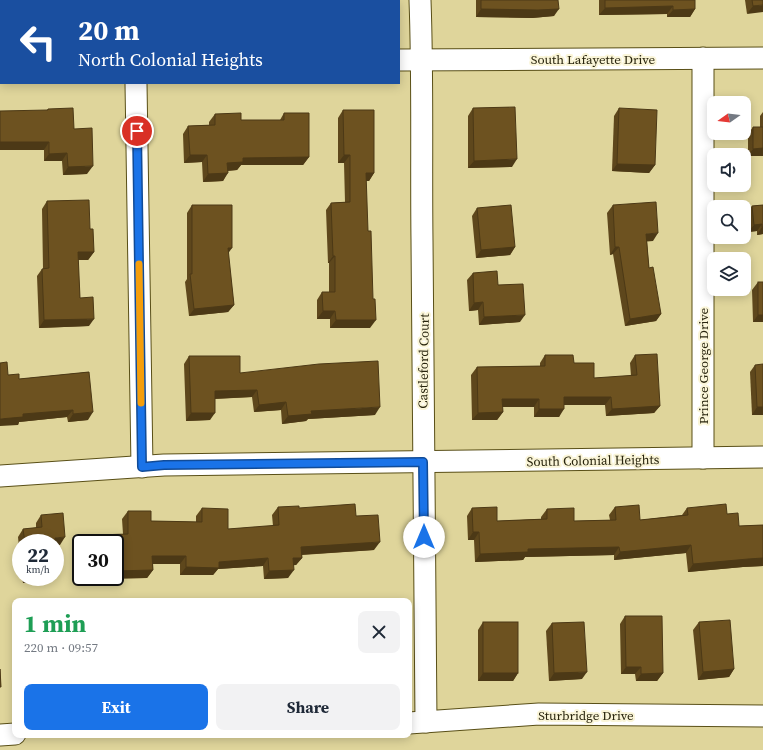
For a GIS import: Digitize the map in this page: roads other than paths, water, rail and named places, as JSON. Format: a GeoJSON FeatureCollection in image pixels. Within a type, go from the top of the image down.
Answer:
{"type":"FeatureCollection","features":[{"type":"Feature","properties":{"kind":"street","name":"Castleford Court"},"geometry":{"type":"LineString","coordinates":[[417,723],[423,462],[424,312],[422,238],[422,60],[420,0]]}},
{"type":"Feature","properties":{"kind":"street","name":"Prince George Drive"},"geometry":{"type":"LineString","coordinates":[[703,58],[703,458]]}},
{"type":"Feature","properties":{"kind":"street","name":"South Lafayette Drive"},"geometry":{"type":"LineString","coordinates":[[400,60],[763,58]]}},
{"type":"Feature","properties":{"kind":"street"},"geometry":{"type":"LineString","coordinates":[[136,84],[142,467]]}},
{"type":"Feature","properties":{"kind":"street","name":"South Colonial Heights"},"geometry":{"type":"LineString","coordinates":[[0,476],[180,465],[763,457]]}},
{"type":"Feature","properties":{"kind":"street","name":"Sturbridge Drive"},"geometry":{"type":"LineString","coordinates":[[417,723],[539,714],[763,716]]}},
{"type":"Feature","properties":{"kind":"street"},"geometry":{"type":"LineString","coordinates":[[0,735],[12,734]]}}]}
